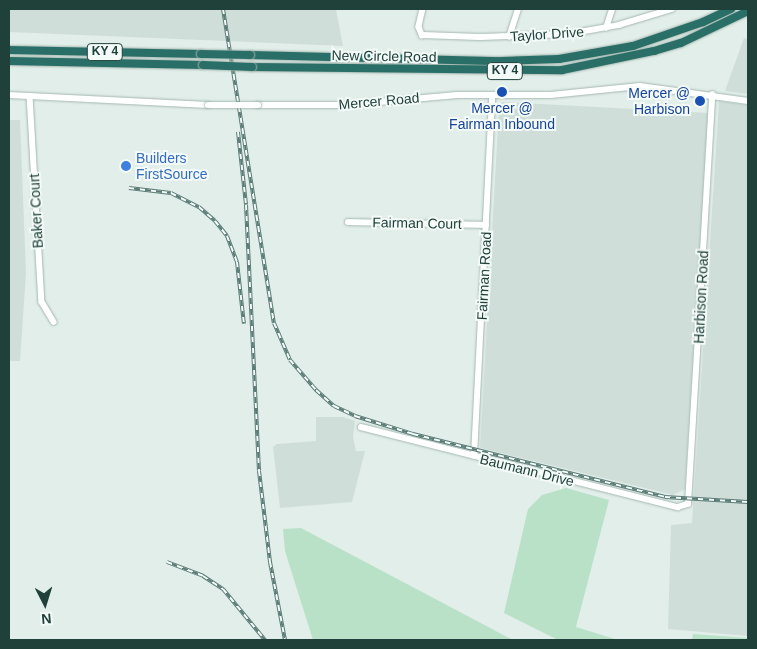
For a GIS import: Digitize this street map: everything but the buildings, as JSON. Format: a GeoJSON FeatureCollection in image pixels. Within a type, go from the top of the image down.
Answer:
{"type":"FeatureCollection","features":[{"type":"Feature","properties":{"kind":"highway","name":"New Circle Road"},"geometry":{"type":"LineString","coordinates":[[9,50],[502,61],[559,59],[641,44],[731,9]]}},
{"type":"Feature","properties":{"kind":"highway","name":"New Circle Road"},"geometry":{"type":"LineString","coordinates":[[9,61],[562,70],[654,52],[681,43],[748,11]]}},
{"type":"Feature","properties":{"kind":"street","name":"Taylor Drive"},"geometry":{"type":"LineString","coordinates":[[423,9],[420,32],[428,36],[509,37],[568,34],[606,28],[672,9]]}},
{"type":"Feature","properties":{"kind":"street"},"geometry":{"type":"LineString","coordinates":[[509,37],[518,9]]}},
{"type":"Feature","properties":{"kind":"street"},"geometry":{"type":"LineString","coordinates":[[606,28],[612,9]]}},
{"type":"Feature","properties":{"kind":"street","name":"Mercer Road"},"geometry":{"type":"LineString","coordinates":[[9,95],[208,105],[338,105],[435,96],[551,95],[640,86],[748,101]]}},
{"type":"Feature","properties":{"kind":"street","name":"Harbison Road"},"geometry":{"type":"LineString","coordinates":[[690,498],[712,95]]}},
{"type":"Feature","properties":{"kind":"street","name":"Baker Court"},"geometry":{"type":"LineString","coordinates":[[30,96],[42,302],[54,322]]}},
{"type":"Feature","properties":{"kind":"street","name":"Fairman Road"},"geometry":{"type":"LineString","coordinates":[[474,456],[492,96]]}},
{"type":"Feature","properties":{"kind":"street","name":"Fairman Court"},"geometry":{"type":"LineString","coordinates":[[348,222],[486,225]]}},
{"type":"Feature","properties":{"kind":"street","name":"Baumann Drive"},"geometry":{"type":"LineString","coordinates":[[361,427],[678,507],[685,506],[690,498]]}},
{"type":"Feature","properties":{"kind":"shaded area"},"geometry":{"type":"Polygon","coordinates":[[[9,9],[336,9],[343,46],[9,32],[9,9]]]}},
{"type":"Feature","properties":{"kind":"shaded area"},"geometry":{"type":"Polygon","coordinates":[[[744,38],[748,39],[748,94],[725,91],[744,38]]]}},
{"type":"Feature","properties":{"kind":"shaded area"},"geometry":{"type":"Polygon","coordinates":[[[719,101],[748,105],[748,636],[668,629],[671,525],[692,523],[719,101]]]}},
{"type":"Feature","properties":{"kind":"shaded area"},"geometry":{"type":"Polygon","coordinates":[[[502,102],[708,113],[685,489],[673,495],[480,448],[499,108],[502,102]]]}},
{"type":"Feature","properties":{"kind":"shaded area"},"geometry":{"type":"Polygon","coordinates":[[[9,120],[20,120],[26,273],[20,361],[9,361],[9,120]]]}},
{"type":"Feature","properties":{"kind":"shaded area"},"geometry":{"type":"Polygon","coordinates":[[[316,417],[343,417],[355,421],[353,437],[356,451],[365,451],[352,502],[280,508],[273,447],[277,444],[316,441],[316,417]]]}},
{"type":"Feature","properties":{"kind":"green space"},"geometry":{"type":"Polygon","coordinates":[[[566,488],[609,500],[576,627],[618,640],[558,640],[504,613],[528,509],[542,495],[566,488]]]}},
{"type":"Feature","properties":{"kind":"green space"},"geometry":{"type":"Polygon","coordinates":[[[301,528],[513,640],[313,640],[285,551],[283,529],[301,528]]]}},
{"type":"Feature","properties":{"kind":"green space"},"geometry":{"type":"Polygon","coordinates":[[[693,634],[748,638],[748,640],[692,640],[693,634]]]}},
{"type":"Feature","properties":{"kind":"railway"},"geometry":{"type":"LineString","coordinates":[[223,9],[274,323],[290,360],[316,390],[334,406],[355,416],[413,434],[665,497],[748,502]]}},
{"type":"Feature","properties":{"kind":"railway"},"geometry":{"type":"LineString","coordinates":[[238,132],[246,205],[259,471],[270,562],[285,640]]}},
{"type":"Feature","properties":{"kind":"railway"},"geometry":{"type":"LineString","coordinates":[[129,188],[171,193],[199,207],[215,221],[227,236],[237,262],[244,324]]}},
{"type":"Feature","properties":{"kind":"railway"},"geometry":{"type":"LineString","coordinates":[[167,562],[203,576],[223,589],[265,640]]}},
{"type":"Feature","properties":{"kind":"place","name":"Mercer @ Fairman Inbound"},"geometry":{"type":"Point","coordinates":[502,92]}},
{"type":"Feature","properties":{"kind":"place","name":"Mercer @ Harbison"},"geometry":{"type":"Point","coordinates":[700,101]}},
{"type":"Feature","properties":{"kind":"place","name":"Builders FirstSource"},"geometry":{"type":"Point","coordinates":[126,166]}}]}
